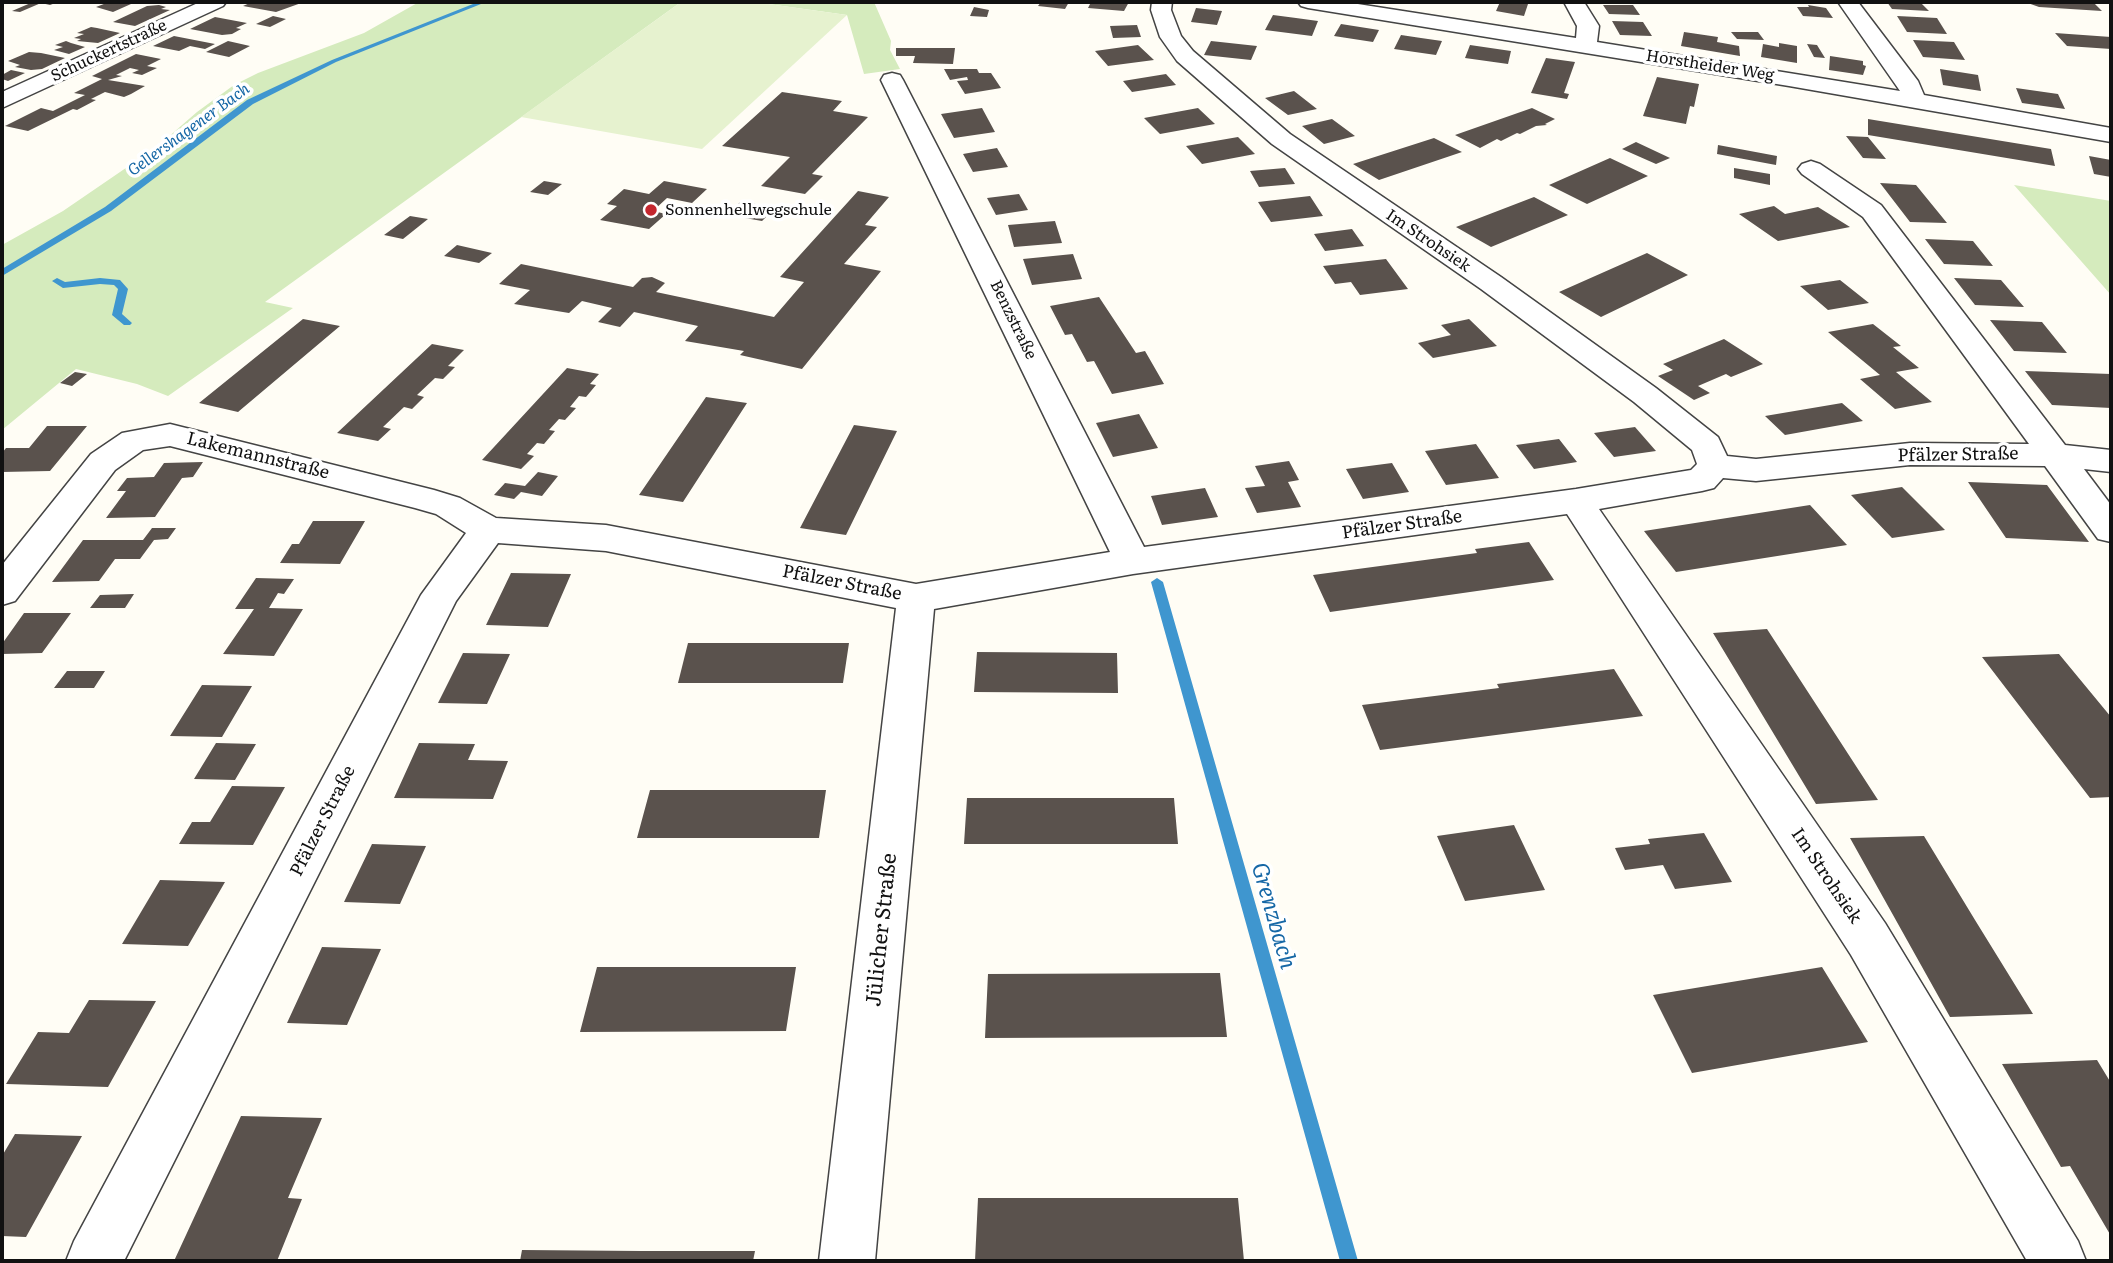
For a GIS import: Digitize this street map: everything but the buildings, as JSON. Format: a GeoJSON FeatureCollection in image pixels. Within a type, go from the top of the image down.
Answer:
{"type":"FeatureCollection","features":[{"type":"Feature","properties":{"kind":"street","name":"Im Strohsiek"},"geometry":{"type":"LineString","coordinates":[[1162,2],[1161,10],[1171,37],[1185,56],[1281,139],[1491,284],[1645,395],[1706,445],[1715,466]]}},
{"type":"Feature","properties":{"kind":"street","name":"Horstheider Weg"},"geometry":{"type":"LineString","coordinates":[[1308,2],[1913,100],[2111,135]]}},
{"type":"Feature","properties":{"kind":"street"},"geometry":{"type":"LineString","coordinates":[[1574,2],[1588,26],[1586,46]]}},
{"type":"Feature","properties":{"kind":"street"},"geometry":{"type":"LineString","coordinates":[[1848,2],[1910,86],[1913,100]]}},
{"type":"Feature","properties":{"kind":"street","name":"Schuckertstraße"},"geometry":{"type":"LineString","coordinates":[[2,101],[206,3]]}},
{"type":"Feature","properties":{"kind":"street","name":"Benzstraße"},"geometry":{"type":"LineString","coordinates":[[892,80],[1133,561]]}},
{"type":"Feature","properties":{"kind":"street","name":"Pfälzer Straße"},"geometry":{"type":"LineString","coordinates":[[1811,169],[1872,211],[2055,455]]}},
{"type":"Feature","properties":{"kind":"street","name":"Lakemannstraße"},"geometry":{"type":"LineString","coordinates":[[2,591],[103,462],[134,441],[170,435],[422,498],[448,506],[489,530]]}},
{"type":"Feature","properties":{"kind":"street","name":"Pfälzer Straße"},"geometry":{"type":"LineString","coordinates":[[94,1261],[440,595],[466,556],[489,530],[606,538],[916,598],[1133,561],[1576,501],[1702,480],[1715,466],[1756,470],[1910,454],[2055,455],[2111,461]]}},
{"type":"Feature","properties":{"kind":"street"},"geometry":{"type":"LineString","coordinates":[[2055,455],[2111,530]]}},
{"type":"Feature","properties":{"kind":"street","name":"Im Strohsiek"},"geometry":{"type":"LineString","coordinates":[[1576,501],[1868,939],[2059,1261]]}},
{"type":"Feature","properties":{"kind":"street","name":"Jülicher Straße"},"geometry":{"type":"LineString","coordinates":[[847,1261],[916,598]]}},
{"type":"Feature","properties":{"kind":"green space"},"geometry":{"type":"Polygon","coordinates":[[[419,2],[681,2],[265,302],[293,308],[168,396],[137,384],[76,369],[2,430],[2,245],[63,211],[158,146],[197,112],[234,85],[258,73],[364,33],[419,2]]]}},
{"type":"Feature","properties":{"kind":"green space"},"geometry":{"type":"Polygon","coordinates":[[[681,2],[754,2],[847,15],[702,149],[521,117],[681,2]]]}},
{"type":"Feature","properties":{"kind":"green space"},"geometry":{"type":"Polygon","coordinates":[[[754,2],[874,2],[891,41],[890,50],[900,69],[864,74],[847,15],[754,2]]]}},
{"type":"Feature","properties":{"kind":"green space"},"geometry":{"type":"Polygon","coordinates":[[[2014,185],[2111,201],[2111,295],[2014,185]]]}},
{"type":"Feature","properties":{"kind":"waterway","name":"Gellershagener Bach"},"geometry":{"type":"LineString","coordinates":[[2,273],[108,209],[250,102],[334,61],[483,2]]}},
{"type":"Feature","properties":{"kind":"waterway"},"geometry":{"type":"LineString","coordinates":[[57,281],[63,285],[117,282],[123,289],[117,315],[127,323]]}},
{"type":"Feature","properties":{"kind":"waterway","name":"Grenzbach"},"geometry":{"type":"LineString","coordinates":[[1157,582],[1349,1261]]}},
{"type":"Feature","properties":{"kind":"place","name":"Sonnenhellwegschule"},"geometry":{"type":"Point","coordinates":[651,210]}}]}
